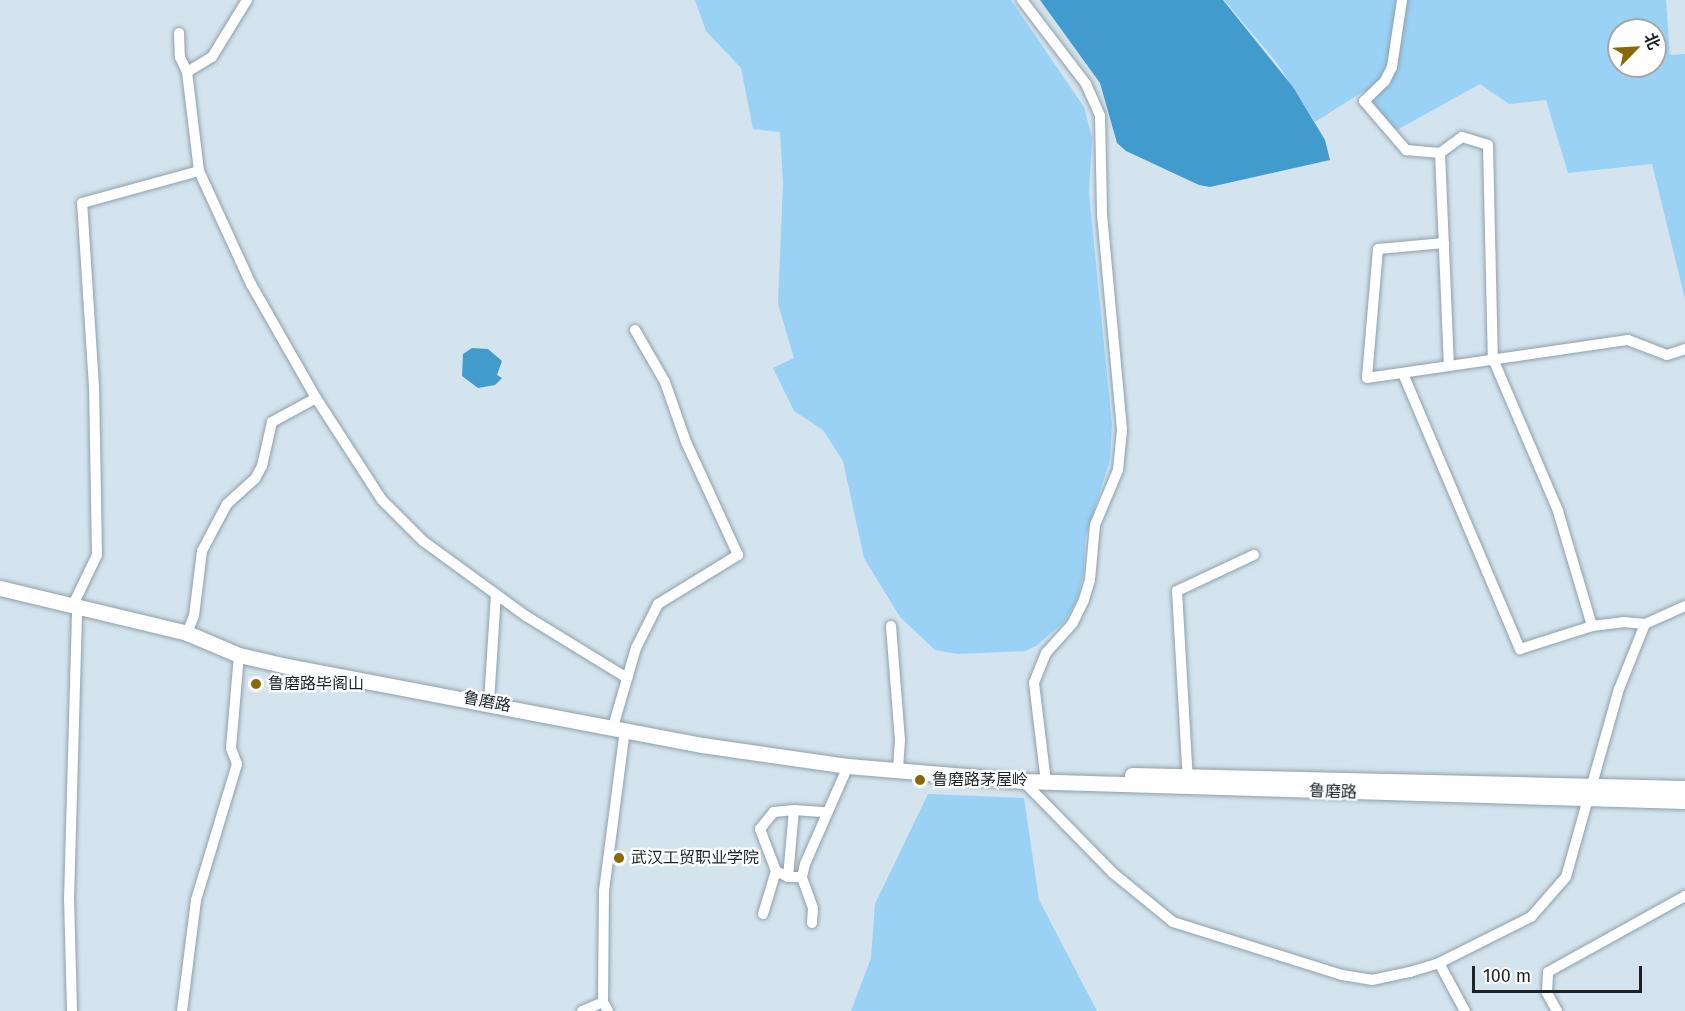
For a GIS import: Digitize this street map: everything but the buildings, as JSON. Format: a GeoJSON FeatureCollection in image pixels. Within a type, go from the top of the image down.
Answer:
{"type":"FeatureCollection","features":[{"type":"Feature","properties":{"kind":"street"},"geometry":{"type":"LineString","coordinates":[[187,72],[213,57],[247,0]]}},
{"type":"Feature","properties":{"kind":"street"},"geometry":{"type":"LineString","coordinates":[[1022,0],[1080,76],[1100,116],[1102,214],[1122,430],[1118,470],[1095,525],[1090,580],[1084,600],[1073,623],[1046,653],[1034,682],[1046,778]]}},
{"type":"Feature","properties":{"kind":"street"},"geometry":{"type":"LineString","coordinates":[[1402,0],[1392,68],[1385,81],[1364,101],[1406,150],[1440,153],[1462,137],[1488,145],[1493,359],[1558,511],[1592,626]]}},
{"type":"Feature","properties":{"kind":"street"},"geometry":{"type":"LineString","coordinates":[[179,33],[180,57],[187,72],[199,171],[251,284],[316,398],[382,500],[423,541],[496,595],[627,678]]}},
{"type":"Feature","properties":{"kind":"street"},"geometry":{"type":"LineString","coordinates":[[1440,153],[1449,365]]}},
{"type":"Feature","properties":{"kind":"street"},"geometry":{"type":"LineString","coordinates":[[72,1011],[69,900],[75,606],[97,555],[94,387],[82,203],[199,171]]}},
{"type":"Feature","properties":{"kind":"street"},"geometry":{"type":"LineString","coordinates":[[1444,243],[1378,249],[1366,378],[1404,376],[1449,365],[1628,340],[1667,355],[1685,349]]}},
{"type":"Feature","properties":{"kind":"street"},"geometry":{"type":"LineString","coordinates":[[582,1011],[606,1006],[604,891],[619,728],[627,678],[646,621],[662,599],[738,555],[686,442],[665,382],[634,330]]}},
{"type":"Feature","properties":{"kind":"street"},"geometry":{"type":"LineString","coordinates":[[1404,376],[1520,649],[1592,626],[1623,622],[1645,624],[1685,606]]}},
{"type":"Feature","properties":{"kind":"street"},"geometry":{"type":"LineString","coordinates":[[187,633],[194,616],[202,551],[227,504],[255,478],[262,466],[272,422],[316,398]]}},
{"type":"Feature","properties":{"kind":"street"},"geometry":{"type":"LineString","coordinates":[[1188,782],[1178,591],[1254,555]]}},
{"type":"Feature","properties":{"kind":"street","name":"鲁磨路"},"geometry":{"type":"LineString","coordinates":[[0,588],[187,633],[239,655],[619,728],[848,766],[898,772],[982,777],[1588,792],[1685,788]]}},
{"type":"Feature","properties":{"kind":"street"},"geometry":{"type":"LineString","coordinates":[[489,702],[496,595]]}},
{"type":"Feature","properties":{"kind":"street"},"geometry":{"type":"LineString","coordinates":[[1023,782],[1113,873],[1173,922],[1309,966],[1372,980],[1438,963],[1531,917],[1548,901],[1566,877],[1588,792],[1619,689],[1645,624]]}},
{"type":"Feature","properties":{"kind":"street"},"geometry":{"type":"LineString","coordinates":[[891,626],[900,740],[898,772]]}},
{"type":"Feature","properties":{"kind":"street"},"geometry":{"type":"LineString","coordinates":[[182,1011],[196,900],[237,764],[231,748],[239,655]]}},
{"type":"Feature","properties":{"kind":"street"},"geometry":{"type":"LineString","coordinates":[[812,923],[813,908],[802,877],[825,812],[843,784],[848,766]]}},
{"type":"Feature","properties":{"kind":"street","name":"鲁磨路"},"geometry":{"type":"LineString","coordinates":[[982,777],[1023,782],[1046,778]]}},
{"type":"Feature","properties":{"kind":"street","name":"鲁磨路"},"geometry":{"type":"LineString","coordinates":[[1588,792],[1685,801]]}},
{"type":"Feature","properties":{"kind":"street"},"geometry":{"type":"LineString","coordinates":[[763,914],[776,871],[760,829],[774,812],[794,810],[825,812]]}},
{"type":"Feature","properties":{"kind":"street"},"geometry":{"type":"LineString","coordinates":[[788,877],[794,810]]}},
{"type":"Feature","properties":{"kind":"street"},"geometry":{"type":"LineString","coordinates":[[776,871],[788,877],[802,877]]}},
{"type":"Feature","properties":{"kind":"street"},"geometry":{"type":"LineString","coordinates":[[1557,1011],[1547,993],[1548,972],[1685,896]]}},
{"type":"Feature","properties":{"kind":"street"},"geometry":{"type":"LineString","coordinates":[[1438,963],[1465,1011]]}},
{"type":"Feature","properties":{"kind":"shaded area"},"geometry":{"type":"Polygon","coordinates":[[[695,0],[1011,0],[1084,107],[1092,138],[1089,193],[1112,425],[1110,460],[1085,539],[1084,572],[1077,600],[1065,621],[1036,646],[1025,651],[958,654],[935,650],[900,617],[864,558],[843,461],[823,430],[794,411],[773,368],[794,358],[778,304],[783,183],[780,132],[753,129],[741,68],[706,31],[695,0]]]}},
{"type":"Feature","properties":{"kind":"shaded area"},"geometry":{"type":"Polygon","coordinates":[[[1040,0],[1223,0],[1293,87],[1325,140],[1330,160],[1210,187],[1199,185],[1126,151],[1117,143],[1100,83],[1040,0]]]}},
{"type":"Feature","properties":{"kind":"shaded area"},"geometry":{"type":"Polygon","coordinates":[[[1224,0],[1666,0],[1670,55],[1685,54],[1685,299],[1652,164],[1568,173],[1546,100],[1509,104],[1480,84],[1395,131],[1364,91],[1315,122],[1277,63],[1224,0]]]}},
{"type":"Feature","properties":{"kind":"shaded area"},"geometry":{"type":"Polygon","coordinates":[[[472,348],[488,349],[502,361],[497,375],[502,378],[495,385],[478,388],[462,376],[463,354],[472,348]]]}},
{"type":"Feature","properties":{"kind":"shaded area"},"geometry":{"type":"Polygon","coordinates":[[[928,794],[1024,798],[1039,900],[1097,1011],[851,1011],[871,958],[875,904],[928,794]]]}},
{"type":"Feature","properties":{"kind":"place","name":"鲁磨路毕阁山"},"geometry":{"type":"Point","coordinates":[256,684]}},
{"type":"Feature","properties":{"kind":"place","name":"鲁磨路茅屋岭"},"geometry":{"type":"Point","coordinates":[920,780]}},
{"type":"Feature","properties":{"kind":"place","name":"武汉工贸职业学院"},"geometry":{"type":"Point","coordinates":[619,858]}}]}
